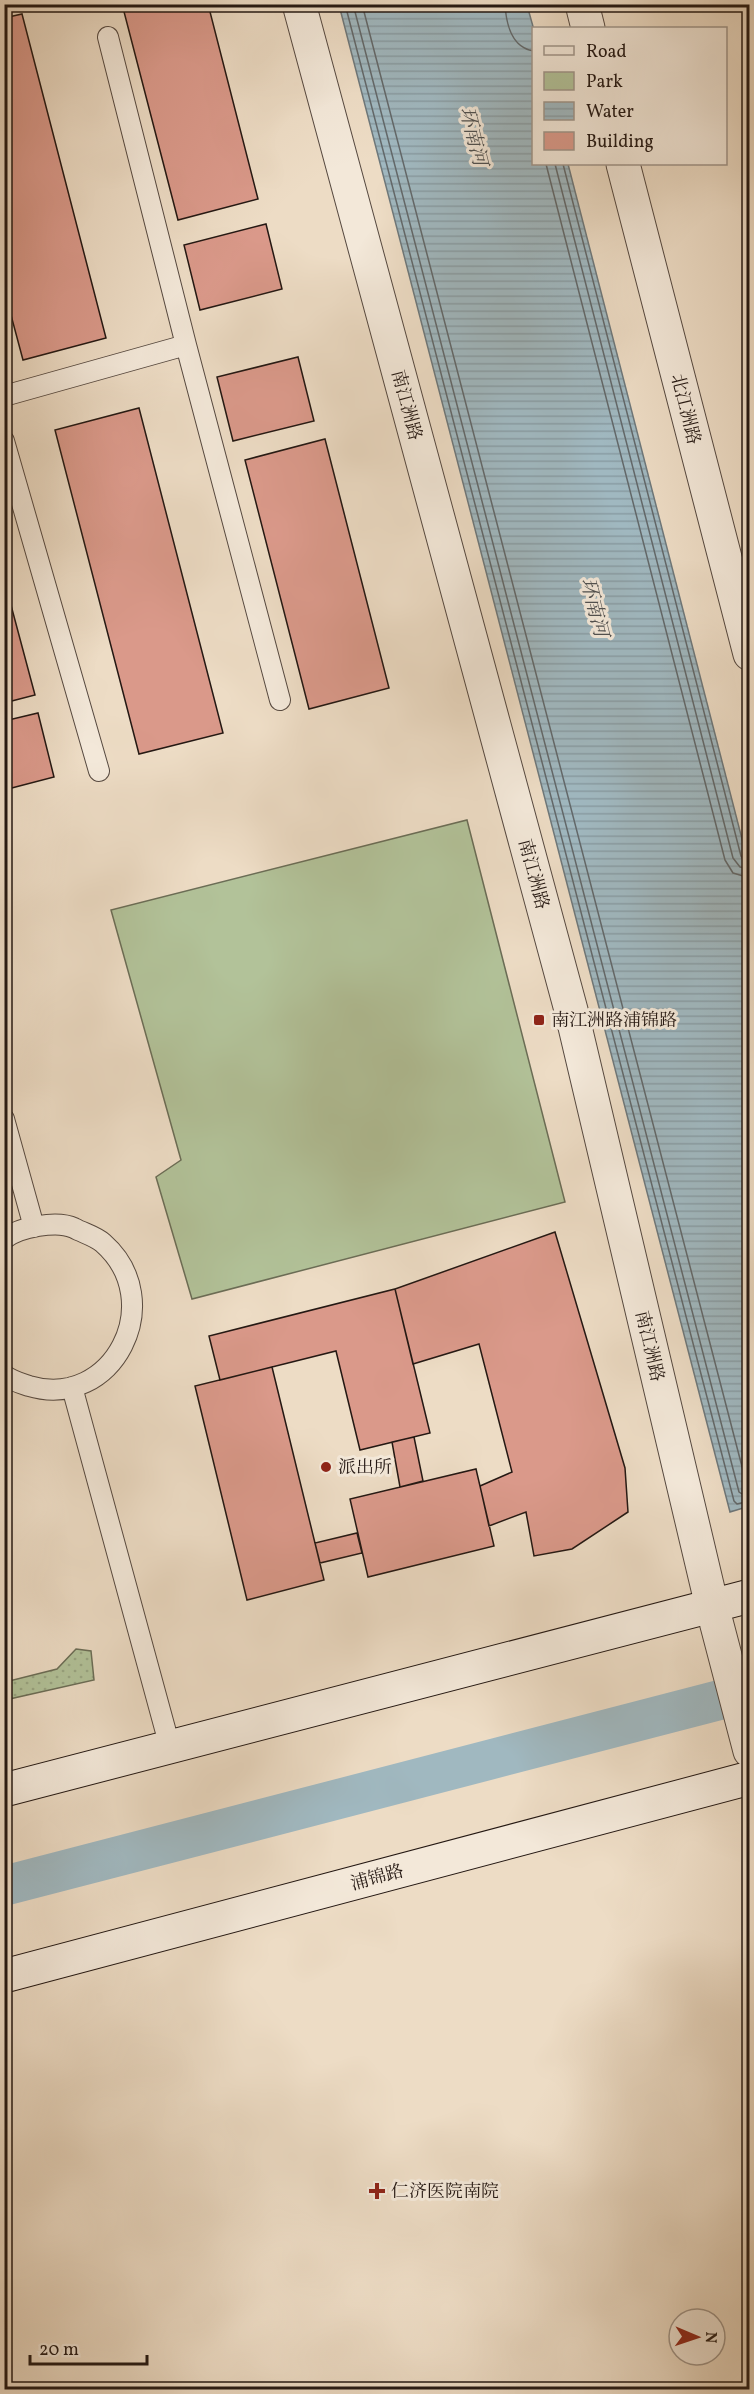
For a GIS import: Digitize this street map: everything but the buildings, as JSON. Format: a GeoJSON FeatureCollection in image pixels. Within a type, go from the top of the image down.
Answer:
{"type":"FeatureCollection","features":[{"type":"Feature","properties":{"kind":"street","name":"南江洲路"},"geometry":{"type":"LineString","coordinates":[[299,4],[571,1010],[716,1620],[749,1749]]}},
{"type":"Feature","properties":{"kind":"street"},"geometry":{"type":"LineString","coordinates":[[582,4],[588,27]]}},
{"type":"Feature","properties":{"kind":"street","name":"北江洲路"},"geometry":{"type":"LineString","coordinates":[[623,165],[750,654]]}},
{"type":"Feature","properties":{"kind":"street"},"geometry":{"type":"LineString","coordinates":[[4,1790],[170,1747],[716,1620],[750,1596]]}},
{"type":"Feature","properties":{"kind":"street","name":"浦锦路"},"geometry":{"type":"LineString","coordinates":[[4,1976],[750,1778]]}},
{"type":"Feature","properties":{"kind":"lane"},"geometry":{"type":"LineString","coordinates":[[108,37],[186,345],[280,700]]}},
{"type":"Feature","properties":{"kind":"lane"},"geometry":{"type":"LineString","coordinates":[[4,396],[186,345]]}},
{"type":"Feature","properties":{"kind":"lane"},"geometry":{"type":"LineString","coordinates":[[4,441],[99,771]]}},
{"type":"Feature","properties":{"kind":"lane"},"geometry":{"type":"LineString","coordinates":[[4,1119],[34,1227]]}},
{"type":"Feature","properties":{"kind":"lane"},"geometry":{"type":"LineString","coordinates":[[4,1239],[42,1224],[70,1226],[101,1241],[117,1257],[130,1285],[133,1315],[125,1344],[104,1370],[72,1387],[44,1390],[12,1381],[4,1375]]}},
{"type":"Feature","properties":{"kind":"lane"},"geometry":{"type":"LineString","coordinates":[[72,1387],[170,1747]]}},
{"type":"Feature","properties":{"kind":"green space"},"geometry":{"type":"Polygon","coordinates":[[[467,820],[565,1202],[192,1299],[156,1177],[181,1160],[111,910],[467,820]]]}},
{"type":"Feature","properties":{"kind":"green space"},"geometry":{"type":"Polygon","coordinates":[[[76,1649],[91,1651],[94,1680],[5,1700],[5,1682],[57,1669],[76,1649]]]}},
{"type":"Feature","properties":{"kind":"water","name":"环南河"},"geometry":{"type":"Polygon","coordinates":[[[339,5],[527,5],[533,27],[532,165],[568,165],[749,866],[750,1506],[730,1512],[339,5]]]}},
{"type":"Feature","properties":{"kind":"waterway"},"geometry":{"type":"LineString","coordinates":[[4,1886],[750,1692]]}},
{"type":"Feature","properties":{"kind":"place","name":"南江洲路浦锦路"},"geometry":{"type":"Point","coordinates":[539,1020]}},
{"type":"Feature","properties":{"kind":"place","name":"派出所"},"geometry":{"type":"Point","coordinates":[326,1467]}},
{"type":"Feature","properties":{"kind":"place","name":"仁济医院南院"},"geometry":{"type":"Point","coordinates":[377,2191]}}]}
